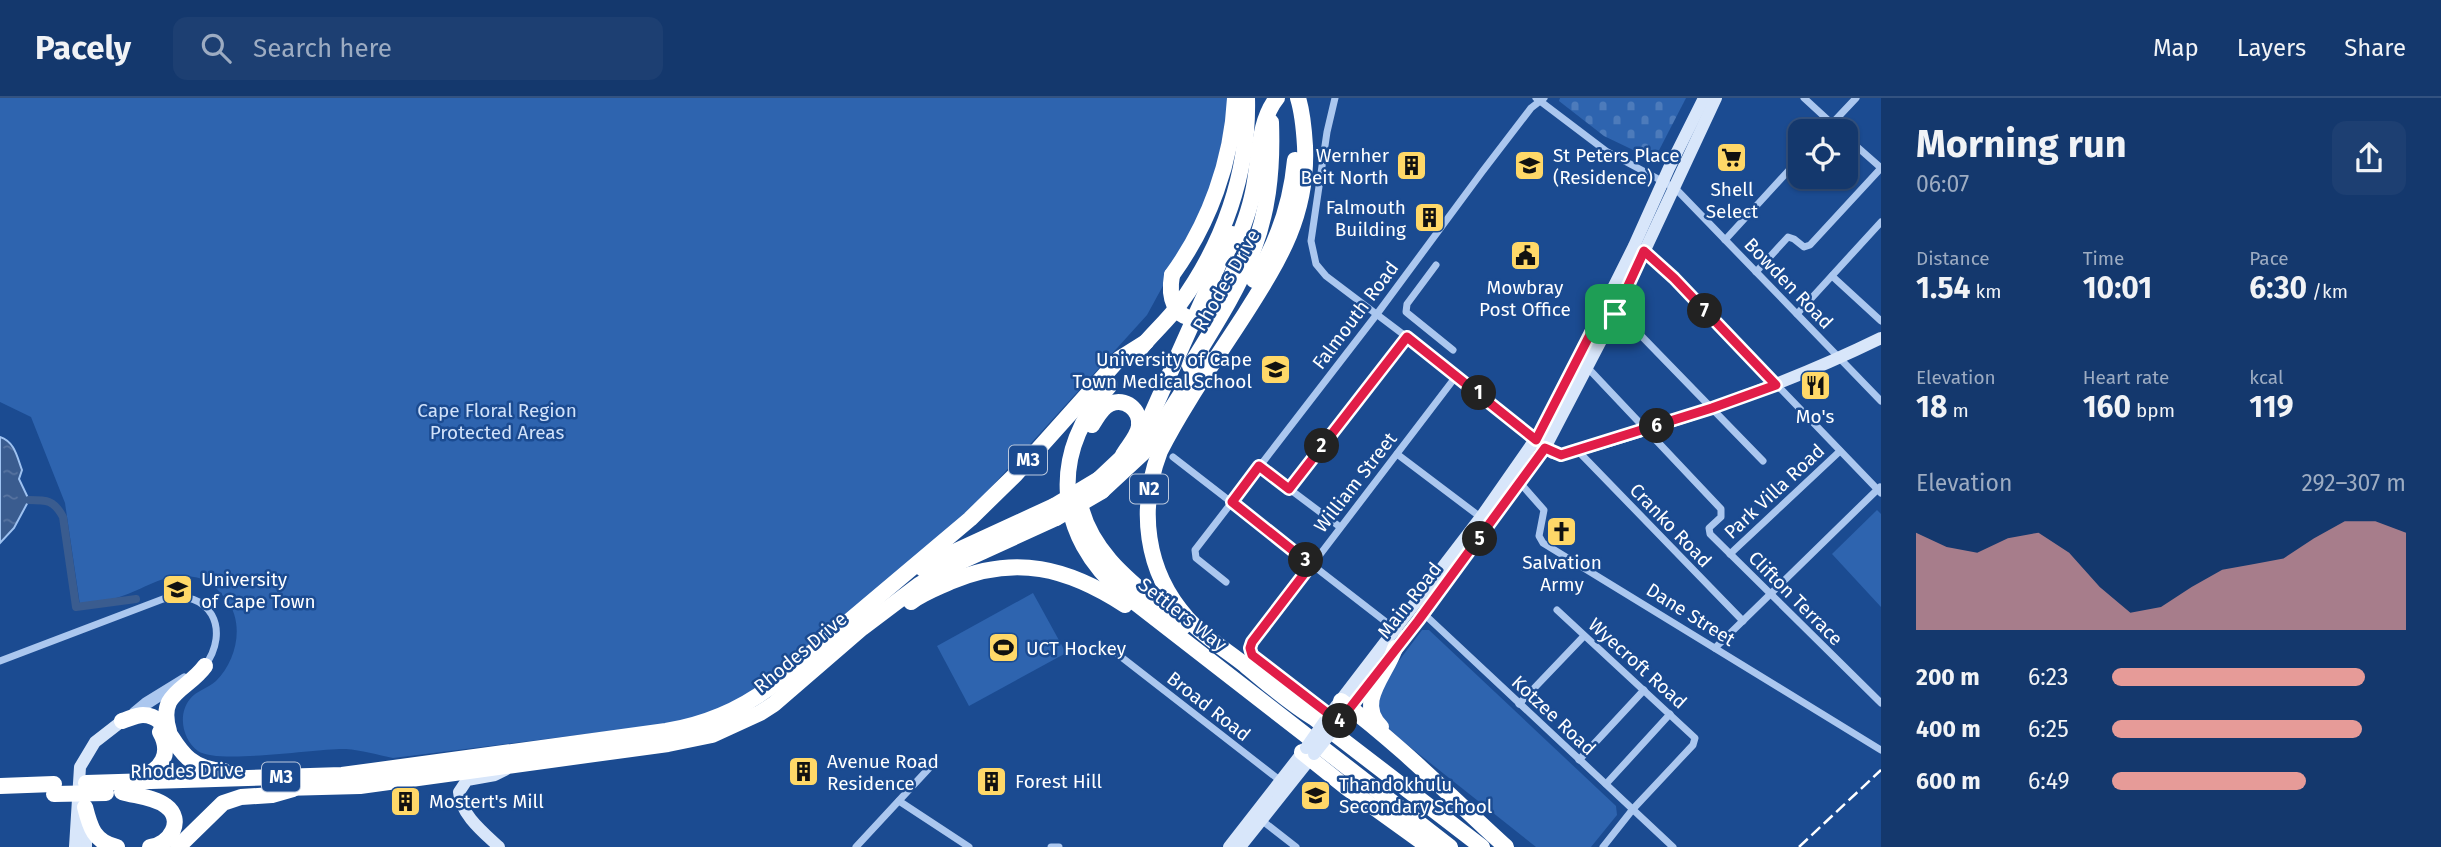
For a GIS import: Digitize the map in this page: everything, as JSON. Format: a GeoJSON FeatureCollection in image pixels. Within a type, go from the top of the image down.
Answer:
{"type":"FeatureCollection","features":[{"type":"Feature","properties":{"kind":"highway"},"geometry":{"type":"LineString","coordinates":[[1235,98],[1230,136],[1213,201],[1197,238],[1172,275],[1170,299],[1176,309],[1186,317],[1208,315],[1218,306],[1227,287],[1256,213],[1271,122],[1285,99]]}},
{"type":"Feature","properties":{"kind":"highway"},"geometry":{"type":"LineString","coordinates":[[1146,342],[1171,316],[1189,291],[1223,230],[1241,167],[1247,98]]}},
{"type":"Feature","properties":{"kind":"highway"},"geometry":{"type":"LineString","coordinates":[[1125,462],[1162,394],[1241,211],[1255,143],[1258,98]]}},
{"type":"Feature","properties":{"kind":"highway"},"geometry":{"type":"LineString","coordinates":[[1176,357],[1224,272],[1244,224],[1253,193],[1264,125],[1270,107],[1285,99]]}},
{"type":"Feature","properties":{"kind":"highway","name":"Rhodes Drive"},"geometry":{"type":"LineString","coordinates":[[0,786],[54,789],[301,782],[360,786],[699,739],[760,713],[862,628],[919,585],[1055,512],[1100,485],[1125,462],[1143,453],[1264,264],[1279,229],[1290,194],[1296,135],[1285,99]]}},
{"type":"Feature","properties":{"kind":"highway","name":"Settlers Way"},"geometry":{"type":"LineString","coordinates":[[1285,99],[1302,111],[1305,163],[1302,193],[1293,228],[1274,268],[1165,442],[1153,471],[1147,511],[1148,534],[1155,564],[1162,582],[1179,608],[1202,632],[1277,693],[1314,718],[1482,847]]}},
{"type":"Feature","properties":{"kind":"highway"},"geometry":{"type":"LineString","coordinates":[[1125,462],[1248,268],[1268,203],[1272,161],[1271,122]]}},
{"type":"Feature","properties":{"kind":"highway","name":"Rhodes Drive"},"geometry":{"type":"LineString","coordinates":[[301,782],[666,731],[699,724],[759,697],[880,597],[994,497],[1119,359],[1146,342]]}},
{"type":"Feature","properties":{"kind":"highway","name":"Settlers Way"},"geometry":{"type":"LineString","coordinates":[[1146,342],[1097,398],[1080,426],[1069,458],[1067,492],[1077,532],[1096,566],[1114,586],[1450,847]]}},
{"type":"Feature","properties":{"kind":"highway"},"geometry":{"type":"LineString","coordinates":[[1125,462],[1139,422],[1132,407],[1123,403],[1112,403],[1102,410],[1092,426],[1080,461],[1078,485],[1081,509],[1094,541],[1113,564],[1190,631],[1243,672],[1277,693]]}},
{"type":"Feature","properties":{"kind":"highway"},"geometry":{"type":"LineString","coordinates":[[880,597],[939,559],[1055,512]]}},
{"type":"Feature","properties":{"kind":"highway"},"geometry":{"type":"LineString","coordinates":[[802,680],[819,673],[918,597],[963,577],[997,568],[1028,567],[1062,573],[1091,585],[1167,628]]}},
{"type":"Feature","properties":{"kind":"highway"},"geometry":{"type":"LineString","coordinates":[[1392,645],[1375,688],[1370,710],[1374,721],[1398,744],[1404,754]]}},
{"type":"Feature","properties":{"kind":"highway"},"geometry":{"type":"LineString","coordinates":[[171,735],[166,719],[168,702],[176,691],[197,677],[207,664]]}},
{"type":"Feature","properties":{"kind":"highway"},"geometry":{"type":"LineString","coordinates":[[1345,704],[1506,847]]}},
{"type":"Feature","properties":{"kind":"highway"},"geometry":{"type":"LineString","coordinates":[[116,726],[139,715],[149,716],[159,721],[183,755],[202,769],[301,782]]}},
{"type":"Feature","properties":{"kind":"highway"},"geometry":{"type":"LineString","coordinates":[[114,787],[146,776],[157,769],[165,756],[166,745],[158,730],[146,722],[116,726]]}},
{"type":"Feature","properties":{"kind":"highway"},"geometry":{"type":"LineString","coordinates":[[1308,753],[1347,788],[1429,847]]}},
{"type":"Feature","properties":{"kind":"highway"},"geometry":{"type":"LineString","coordinates":[[177,847],[223,803],[241,797],[272,795],[301,782]]}},
{"type":"Feature","properties":{"kind":"highway"},"geometry":{"type":"LineString","coordinates":[[114,787],[160,802],[172,814],[174,826],[169,838],[161,845],[150,847]]}},
{"type":"Feature","properties":{"kind":"highway","name":"Rhodes Drive"},"geometry":{"type":"LineString","coordinates":[[0,796],[54,789]]}},
{"type":"Feature","properties":{"kind":"highway"},"geometry":{"type":"LineString","coordinates":[[85,807],[89,824],[97,838],[117,847]]}},
{"type":"Feature","properties":{"kind":"highway"},"geometry":{"type":"LineString","coordinates":[[86,847],[92,847]]}},
{"type":"Feature","properties":{"kind":"main road","name":"Main Road"},"geometry":{"type":"LineString","coordinates":[[1485,521],[1521,484],[1639,249],[1669,185],[1704,98]]}},
{"type":"Feature","properties":{"kind":"main road","name":"Main Road"},"geometry":{"type":"LineString","coordinates":[[1669,185],[1716,98]]}},
{"type":"Feature","properties":{"kind":"main road"},"geometry":{"type":"LineString","coordinates":[[1540,444],[1561,455],[1578,451],[1776,385],[1881,338]]}},
{"type":"Feature","properties":{"kind":"main road","name":"Main Road"},"geometry":{"type":"LineString","coordinates":[[1240,847],[1258,818],[1392,645],[1540,444]]}},
{"type":"Feature","properties":{"kind":"main road"},"geometry":{"type":"LineString","coordinates":[[75,847],[80,767],[95,742],[116,726]]}},
{"type":"Feature","properties":{"kind":"main road"},"geometry":{"type":"LineString","coordinates":[[84,758],[86,847]]}},
{"type":"Feature","properties":{"kind":"main road"},"geometry":{"type":"LineString","coordinates":[[499,847],[474,821],[460,799],[461,785],[467,780],[495,775],[511,766]]}},
{"type":"Feature","properties":{"kind":"main road","name":"Main Road"},"geometry":{"type":"LineString","coordinates":[[1229,847],[1258,818]]}},
{"type":"Feature","properties":{"kind":"street"},"geometry":{"type":"LineString","coordinates":[[1335,98],[1311,241],[1316,264],[1326,276],[1457,375],[1540,444]]}},
{"type":"Feature","properties":{"kind":"street"},"geometry":{"type":"LineString","coordinates":[[1804,98],[1827,119]]}},
{"type":"Feature","properties":{"kind":"street"},"geometry":{"type":"LineString","coordinates":[[1837,119],[1856,98]]}},
{"type":"Feature","properties":{"kind":"street","name":"Falmouth Road"},"geometry":{"type":"LineString","coordinates":[[1226,582],[1194,555],[1195,550],[1540,99]]}},
{"type":"Feature","properties":{"kind":"street","name":"Bowden Road"},"geometry":{"type":"LineString","coordinates":[[1540,99],[1606,151],[1669,185],[1881,401]]}},
{"type":"Feature","properties":{"kind":"street"},"geometry":{"type":"LineString","coordinates":[[1756,272],[1788,237],[1804,247],[1810,245],[1881,168],[1858,148]]}},
{"type":"Feature","properties":{"kind":"street"},"geometry":{"type":"LineString","coordinates":[[1725,240],[1788,171]]}},
{"type":"Feature","properties":{"kind":"street"},"geometry":{"type":"LineString","coordinates":[[1797,314],[1881,222]]}},
{"type":"Feature","properties":{"kind":"street"},"geometry":{"type":"LineString","coordinates":[[1639,249],[1674,278],[1880,490],[1716,648]]}},
{"type":"Feature","properties":{"kind":"street"},"geometry":{"type":"LineString","coordinates":[[1436,265],[1405,308],[1408,315],[1453,350]]}},
{"type":"Feature","properties":{"kind":"street"},"geometry":{"type":"LineString","coordinates":[[1832,276],[1881,321]]}},
{"type":"Feature","properties":{"kind":"street"},"geometry":{"type":"LineString","coordinates":[[1608,314],[1621,315],[1640,333],[1763,461]]}},
{"type":"Feature","properties":{"kind":"street"},"geometry":{"type":"LineString","coordinates":[[1419,346],[1430,332]]}},
{"type":"Feature","properties":{"kind":"street"},"geometry":{"type":"LineString","coordinates":[[1289,489],[1407,337]]}},
{"type":"Feature","properties":{"kind":"street"},"geometry":{"type":"LineString","coordinates":[[1429,354],[1440,340]]}},
{"type":"Feature","properties":{"kind":"street"},"geometry":{"type":"LineString","coordinates":[[1583,363],[1645,430]]}},
{"type":"Feature","properties":{"kind":"street","name":"William Street"},"geometry":{"type":"LineString","coordinates":[[1333,720],[1252,655],[1252,642],[1457,375]]}},
{"type":"Feature","properties":{"kind":"street","name":"Clifton Terrace"},"geometry":{"type":"LineString","coordinates":[[1645,430],[1722,511],[1721,517],[1711,526],[1709,532],[1881,702]]}},
{"type":"Feature","properties":{"kind":"street","name":"Cranko Road"},"geometry":{"type":"LineString","coordinates":[[1578,451],[1743,621]]}},
{"type":"Feature","properties":{"kind":"street","name":"Park Villa Road"},"geometry":{"type":"LineString","coordinates":[[1730,554],[1840,451]]}},
{"type":"Feature","properties":{"kind":"street"},"geometry":{"type":"LineString","coordinates":[[1397,454],[1485,521]]}},
{"type":"Feature","properties":{"kind":"street"},"geometry":{"type":"LineString","coordinates":[[1173,457],[1311,565],[1392,645]]}},
{"type":"Feature","properties":{"kind":"street"},"geometry":{"type":"LineString","coordinates":[[1259,466],[1340,527]]}},
{"type":"Feature","properties":{"kind":"street","name":"Dane Street"},"geometry":{"type":"LineString","coordinates":[[1521,484],[1544,510],[1540,540],[1881,750]]}},
{"type":"Feature","properties":{"kind":"street"},"geometry":{"type":"LineString","coordinates":[[0,661],[163,599],[181,596],[198,602],[212,616],[218,637],[207,664],[148,707],[116,726]]}},
{"type":"Feature","properties":{"kind":"street","name":"Kotzee Road"},"geometry":{"type":"LineString","coordinates":[[1419,609],[1673,847]]}},
{"type":"Feature","properties":{"kind":"street","name":"Wyecroft Road"},"geometry":{"type":"LineString","coordinates":[[1557,610],[1693,735],[1695,740],[1633,809]]}},
{"type":"Feature","properties":{"kind":"street"},"geometry":{"type":"LineString","coordinates":[[1519,705],[1584,636]]}},
{"type":"Feature","properties":{"kind":"street","name":"Broad Road"},"geometry":{"type":"LineString","coordinates":[[1111,649],[1284,784]]}},
{"type":"Feature","properties":{"kind":"street"},"geometry":{"type":"LineString","coordinates":[[1579,760],[1644,691]]}},
{"type":"Feature","properties":{"kind":"street"},"geometry":{"type":"LineString","coordinates":[[1606,784],[1670,714]]}},
{"type":"Feature","properties":{"kind":"street"},"geometry":{"type":"LineString","coordinates":[[856,847],[932,765]]}},
{"type":"Feature","properties":{"kind":"street"},"geometry":{"type":"LineString","coordinates":[[1347,788],[1360,805],[1416,847]]}},
{"type":"Feature","properties":{"kind":"street"},"geometry":{"type":"LineString","coordinates":[[899,801],[969,847]]}},
{"type":"Feature","properties":{"kind":"street"},"geometry":{"type":"LineString","coordinates":[[1603,847],[1633,809]]}},
{"type":"Feature","properties":{"kind":"street"},"geometry":{"type":"LineString","coordinates":[[1258,818],[1296,847]]}},
{"type":"Feature","properties":{"kind":"street"},"geometry":{"type":"LineString","coordinates":[[1051,847],[1059,847]]}},
{"type":"Feature","properties":{"kind":"green space","name":"Cape Floral Region Protected Areas"},"geometry":{"type":"Polygon","coordinates":[[[0,98],[1230,98],[1230,102],[1205,209],[1147,315],[967,514],[765,683],[727,706],[682,722],[393,758],[346,749],[246,756],[209,755],[198,751],[185,734],[184,712],[193,696],[216,681],[229,663],[237,630],[232,609],[226,599],[205,580],[177,576],[159,580],[116,598],[80,605],[65,503],[31,417],[0,402],[0,98]]]}},
{"type":"Feature","properties":{"kind":"green space"},"geometry":{"type":"Polygon","coordinates":[[[1560,98],[1686,98],[1654,160],[1604,136],[1559,101],[1560,98]]]}},
{"type":"Feature","properties":{"kind":"green space"},"geometry":{"type":"Polygon","coordinates":[[[1877,510],[1881,514],[1881,607],[1832,554],[1877,510]]]}},
{"type":"Feature","properties":{"kind":"green space"},"geometry":{"type":"Polygon","coordinates":[[[1033,593],[1066,653],[969,706],[937,646],[1033,593]]]}},
{"type":"Feature","properties":{"kind":"green space"},"geometry":{"type":"Polygon","coordinates":[[[1422,630],[1429,630],[1616,806],[1617,815],[1591,847],[1536,847],[1400,739],[1380,720],[1375,707],[1389,674],[1422,630]]]}},
{"type":"Feature","properties":{"kind":"water"},"geometry":{"type":"Polygon","coordinates":[[[0,437],[9,442],[15,451],[22,470],[19,479],[29,500],[14,528],[0,543],[0,437]]]}},
{"type":"Feature","properties":{"kind":"waterway"},"geometry":{"type":"LineString","coordinates":[[29,500],[49,502],[63,517],[76,607],[136,599]]}},
{"type":"Feature","properties":{"kind":"railway"},"geometry":{"type":"LineString","coordinates":[[1799,847],[1881,770]]}},
{"type":"Feature","properties":{"kind":"place","name":"Shell Select"},"geometry":{"type":"Point","coordinates":[1732,158]}},
{"type":"Feature","properties":{"kind":"place","name":"Wernher Beit North"},"geometry":{"type":"Point","coordinates":[1412,166]}},
{"type":"Feature","properties":{"kind":"place","name":"St Peters Place (Residence)"},"geometry":{"type":"Point","coordinates":[1530,166]}},
{"type":"Feature","properties":{"kind":"place","name":"Falmouth Building"},"geometry":{"type":"Point","coordinates":[1429,218]}},
{"type":"Feature","properties":{"kind":"place","name":"Mowbray Post Office"},"geometry":{"type":"Point","coordinates":[1525,256]}},
{"type":"Feature","properties":{"kind":"place","name":"University of Cape Town Medical School"},"geometry":{"type":"Point","coordinates":[1275,370]}},
{"type":"Feature","properties":{"kind":"place","name":"Mo's"},"geometry":{"type":"Point","coordinates":[1815,385]}},
{"type":"Feature","properties":{"kind":"place","name":"Salvation Army"},"geometry":{"type":"Point","coordinates":[1562,531]}},
{"type":"Feature","properties":{"kind":"place","name":"University of Cape Town"},"geometry":{"type":"Point","coordinates":[178,590]}},
{"type":"Feature","properties":{"kind":"place","name":"UCT Hockey"},"geometry":{"type":"Point","coordinates":[1003,648]}},
{"type":"Feature","properties":{"kind":"place","name":"Avenue Road Residence"},"geometry":{"type":"Point","coordinates":[804,772]}},
{"type":"Feature","properties":{"kind":"place","name":"Forest Hill"},"geometry":{"type":"Point","coordinates":[992,781]}},
{"type":"Feature","properties":{"kind":"place","name":"Thandokhulu Secondary School"},"geometry":{"type":"Point","coordinates":[1316,795]}},
{"type":"Feature","properties":{"kind":"place","name":"Mostert's Mill"},"geometry":{"type":"Point","coordinates":[406,801]}},
{"type":"Feature","properties":{"kind":"route"},"geometry":{"type":"LineString","coordinates":[[1644,251],[1674,278],[1776,385],[1645,430],[1561,455],[1545,448],[1418,621],[1339,722],[1252,655],[1252,642],[1311,565],[1232,502],[1259,466],[1289,489],[1407,337],[1536,440],[1601,313],[1615,314],[1644,251]]}}]}
